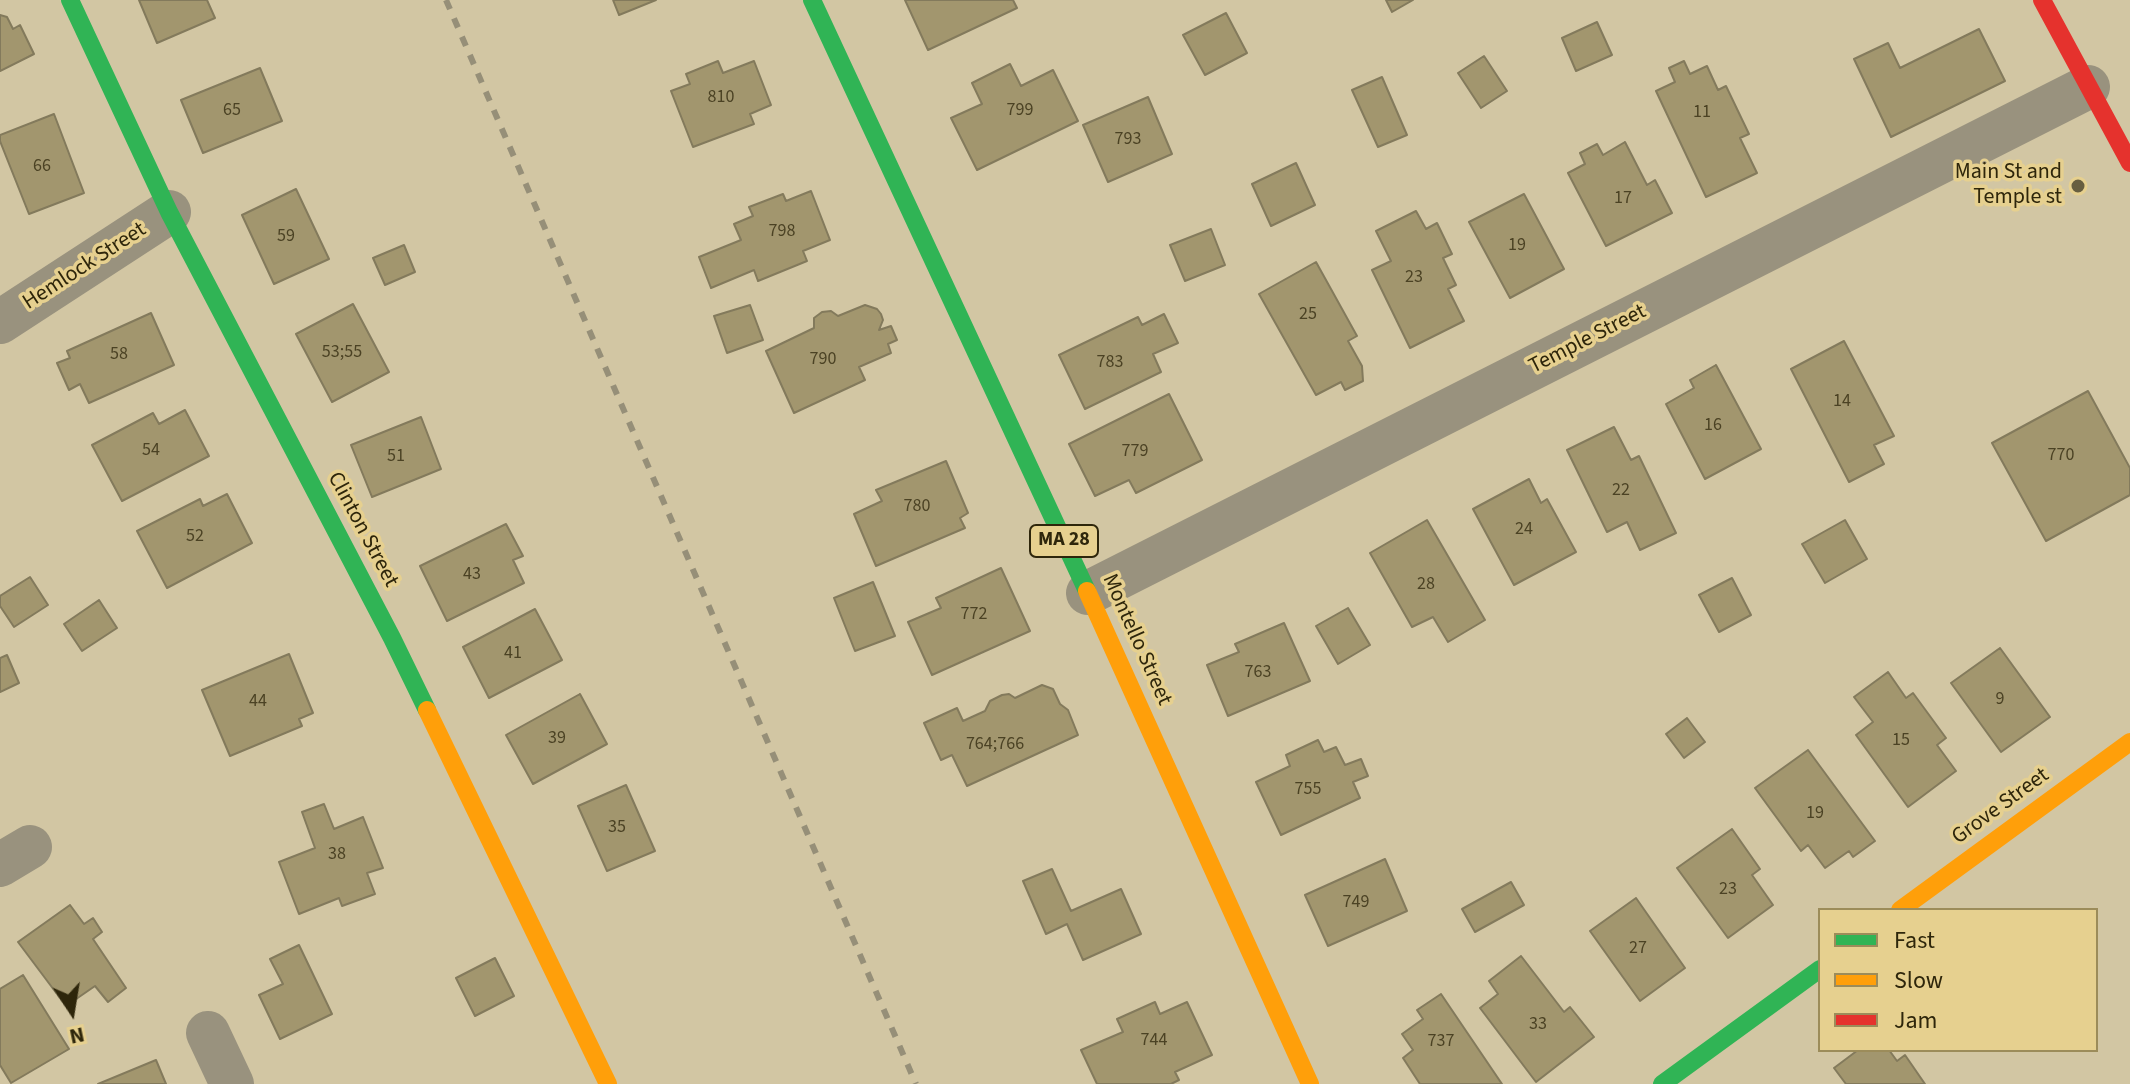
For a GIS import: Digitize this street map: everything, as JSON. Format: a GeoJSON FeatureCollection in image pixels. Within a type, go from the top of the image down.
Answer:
{"type":"FeatureCollection","features":[{"type":"Feature","properties":{"kind":"main road","name":"Clinton Street"},"geometry":{"type":"LineString","coordinates":[[70,0],[169,212],[392,638],[608,1084]]}},
{"type":"Feature","properties":{"kind":"main road","name":"Montello Street"},"geometry":{"type":"LineString","coordinates":[[812,0],[1088,593],[1310,1084]]}},
{"type":"Feature","properties":{"kind":"main road"},"geometry":{"type":"LineString","coordinates":[[2042,0],[2130,163]]}},
{"type":"Feature","properties":{"kind":"main road","name":"Grove Street"},"geometry":{"type":"LineString","coordinates":[[1903,908],[2130,742]]}},
{"type":"Feature","properties":{"kind":"main road"},"geometry":{"type":"LineString","coordinates":[[1662,1084],[1818,970]]}},
{"type":"Feature","properties":{"kind":"street","name":"Temple Street"},"geometry":{"type":"LineString","coordinates":[[1088,593],[2088,87]]}},
{"type":"Feature","properties":{"kind":"street","name":"Hemlock Street"},"geometry":{"type":"LineString","coordinates":[[0,322],[169,212]]}},
{"type":"Feature","properties":{"kind":"street"},"geometry":{"type":"LineString","coordinates":[[208,1033],[232,1084]]}},
{"type":"Feature","properties":{"kind":"building"},"geometry":{"type":"Polygon","coordinates":[[[139,0],[207,0],[215,18],[157,43],[139,0]]]}},
{"type":"Feature","properties":{"kind":"building"},"geometry":{"type":"Polygon","coordinates":[[[613,0],[656,0],[619,15],[613,0]]]}},
{"type":"Feature","properties":{"kind":"building"},"geometry":{"type":"Polygon","coordinates":[[[905,0],[1013,0],[1017,8],[928,50],[905,0]]]}},
{"type":"Feature","properties":{"kind":"building"},"geometry":{"type":"Polygon","coordinates":[[[1386,0],[1413,0],[1392,12],[1386,0]]]}},
{"type":"Feature","properties":{"kind":"building"},"geometry":{"type":"Polygon","coordinates":[[[1226,13],[1247,53],[1205,75],[1183,35],[1226,13]]]}},
{"type":"Feature","properties":{"kind":"building"},"geometry":{"type":"Polygon","coordinates":[[[0,15],[7,17],[13,29],[20,25],[34,54],[0,71],[0,15]]]}},
{"type":"Feature","properties":{"kind":"building"},"geometry":{"type":"Polygon","coordinates":[[[1597,22],[1612,55],[1576,71],[1562,38],[1597,22]]]}},
{"type":"Feature","properties":{"kind":"building"},"geometry":{"type":"Polygon","coordinates":[[[1979,29],[2005,81],[1891,137],[1854,59],[1888,43],[1900,68],[1979,29]]]}},
{"type":"Feature","properties":{"kind":"building"},"geometry":{"type":"Polygon","coordinates":[[[1484,56],[1507,91],[1481,108],[1458,73],[1484,56]]]}},
{"type":"Feature","properties":{"kind":"building"},"geometry":{"type":"Polygon","coordinates":[[[718,61],[723,73],[754,61],[771,105],[750,114],[754,124],[693,147],[671,91],[690,84],[686,74],[718,61]]]}},
{"type":"Feature","properties":{"kind":"building"},"geometry":{"type":"Polygon","coordinates":[[[1684,61],[1690,74],[1707,66],[1718,90],[1726,86],[1749,134],[1740,138],[1757,173],[1706,197],[1656,91],[1675,82],[1669,68],[1684,61]]]}},
{"type":"Feature","properties":{"kind":"building"},"geometry":{"type":"Polygon","coordinates":[[[1010,64],[1021,86],[1053,70],[1078,121],[977,170],[951,118],[982,104],[972,83],[1010,64]]]}},
{"type":"Feature","properties":{"kind":"building"},"geometry":{"type":"Polygon","coordinates":[[[260,68],[282,121],[203,153],[181,100],[260,68]]]}},
{"type":"Feature","properties":{"kind":"building"},"geometry":{"type":"Polygon","coordinates":[[[1382,77],[1407,135],[1378,147],[1352,90],[1382,77]]]}},
{"type":"Feature","properties":{"kind":"building"},"geometry":{"type":"Polygon","coordinates":[[[1148,97],[1172,154],[1108,182],[1083,125],[1148,97]]]}},
{"type":"Feature","properties":{"kind":"building"},"geometry":{"type":"Polygon","coordinates":[[[54,114],[84,193],[29,214],[0,135],[54,114]]]}},
{"type":"Feature","properties":{"kind":"building"},"geometry":{"type":"Polygon","coordinates":[[[1625,142],[1647,185],[1655,180],[1672,213],[1606,246],[1568,173],[1585,164],[1580,153],[1597,144],[1603,155],[1625,142]]]}},
{"type":"Feature","properties":{"kind":"building"},"geometry":{"type":"Polygon","coordinates":[[[1296,163],[1315,205],[1271,226],[1252,184],[1296,163]]]}},
{"type":"Feature","properties":{"kind":"building"},"geometry":{"type":"Polygon","coordinates":[[[296,189],[329,259],[274,284],[242,215],[296,189]]]}},
{"type":"Feature","properties":{"kind":"building"},"geometry":{"type":"Polygon","coordinates":[[[811,191],[830,240],[803,251],[807,261],[758,281],[754,270],[711,288],[699,257],[741,240],[734,224],[753,216],[749,207],[783,194],[786,201],[811,191]]]}},
{"type":"Feature","properties":{"kind":"building"},"geometry":{"type":"Polygon","coordinates":[[[1524,194],[1564,269],[1510,298],[1469,222],[1524,194]]]}},
{"type":"Feature","properties":{"kind":"building"},"geometry":{"type":"Polygon","coordinates":[[[1416,211],[1426,229],[1437,223],[1452,254],[1443,258],[1456,285],[1448,289],[1464,321],[1410,348],[1372,270],[1391,261],[1376,231],[1416,211]]]}},
{"type":"Feature","properties":{"kind":"building"},"geometry":{"type":"Polygon","coordinates":[[[1211,229],[1225,265],[1185,281],[1170,245],[1211,229]]]}},
{"type":"Feature","properties":{"kind":"building"},"geometry":{"type":"Polygon","coordinates":[[[404,245],[415,272],[385,285],[373,258],[404,245]]]}},
{"type":"Feature","properties":{"kind":"building"},"geometry":{"type":"Polygon","coordinates":[[[1316,262],[1357,336],[1348,341],[1362,366],[1363,381],[1345,390],[1341,382],[1316,395],[1259,294],[1316,262]]]}},
{"type":"Feature","properties":{"kind":"building"},"geometry":{"type":"Polygon","coordinates":[[[353,304],[389,372],[332,402],[296,334],[353,304]]]}},
{"type":"Feature","properties":{"kind":"building"},"geometry":{"type":"Polygon","coordinates":[[[750,305],[763,340],[727,353],[714,316],[750,305]]]}},
{"type":"Feature","properties":{"kind":"building"},"geometry":{"type":"Polygon","coordinates":[[[865,305],[881,314],[883,320],[879,330],[891,326],[897,340],[888,344],[891,353],[859,367],[865,380],[794,413],[766,351],[814,328],[814,318],[822,312],[831,311],[838,316],[865,305]]]}},
{"type":"Feature","properties":{"kind":"building"},"geometry":{"type":"Polygon","coordinates":[[[151,313],[174,365],[89,403],[80,384],[69,390],[57,363],[70,358],[67,351],[151,313]]]}},
{"type":"Feature","properties":{"kind":"building"},"geometry":{"type":"Polygon","coordinates":[[[1164,314],[1178,343],[1153,354],[1161,372],[1085,409],[1059,355],[1138,317],[1142,325],[1164,314]]]}},
{"type":"Feature","properties":{"kind":"building"},"geometry":{"type":"Polygon","coordinates":[[[1844,341],[1894,436],[1874,445],[1884,464],[1849,482],[1791,369],[1844,341]]]}},
{"type":"Feature","properties":{"kind":"building"},"geometry":{"type":"Polygon","coordinates":[[[1716,365],[1761,449],[1705,479],[1666,404],[1694,388],[1690,380],[1716,365]]]}},
{"type":"Feature","properties":{"kind":"building"},"geometry":{"type":"Polygon","coordinates":[[[2088,391],[2130,468],[2130,495],[2046,541],[1992,443],[2088,391]]]}},
{"type":"Feature","properties":{"kind":"building"},"geometry":{"type":"Polygon","coordinates":[[[1169,394],[1202,460],[1136,493],[1129,480],[1095,496],[1069,444],[1169,394]]]}},
{"type":"Feature","properties":{"kind":"building"},"geometry":{"type":"Polygon","coordinates":[[[185,410],[209,456],[122,501],[92,445],[153,413],[159,424],[185,410]]]}},
{"type":"Feature","properties":{"kind":"building"},"geometry":{"type":"Polygon","coordinates":[[[421,417],[441,469],[372,497],[351,445],[421,417]]]}},
{"type":"Feature","properties":{"kind":"building"},"geometry":{"type":"Polygon","coordinates":[[[1614,427],[1631,460],[1639,456],[1676,533],[1640,550],[1627,522],[1607,532],[1567,450],[1614,427]]]}},
{"type":"Feature","properties":{"kind":"building"},"geometry":{"type":"Polygon","coordinates":[[[946,461],[968,513],[960,518],[965,528],[876,566],[854,514],[882,501],[876,490],[946,461]]]}},
{"type":"Feature","properties":{"kind":"building"},"geometry":{"type":"Polygon","coordinates":[[[1529,479],[1541,503],[1547,499],[1576,552],[1514,585],[1473,509],[1529,479]]]}},
{"type":"Feature","properties":{"kind":"building"},"geometry":{"type":"Polygon","coordinates":[[[227,494],[252,543],[167,588],[137,531],[200,499],[203,506],[227,494]]]}},
{"type":"Feature","properties":{"kind":"building"},"geometry":{"type":"Polygon","coordinates":[[[1427,520],[1485,620],[1448,642],[1433,617],[1412,627],[1370,553],[1427,520]]]}},
{"type":"Feature","properties":{"kind":"building"},"geometry":{"type":"Polygon","coordinates":[[[1845,520],[1867,559],[1825,583],[1802,544],[1845,520]]]}},
{"type":"Feature","properties":{"kind":"building"},"geometry":{"type":"Polygon","coordinates":[[[506,524],[523,556],[513,560],[524,583],[447,621],[420,566],[506,524]]]}},
{"type":"Feature","properties":{"kind":"building"},"geometry":{"type":"Polygon","coordinates":[[[1001,568],[1030,631],[932,675],[908,622],[941,608],[936,598],[1001,568]]]}},
{"type":"Feature","properties":{"kind":"building"},"geometry":{"type":"Polygon","coordinates":[[[30,577],[48,605],[14,627],[0,606],[0,596],[30,577]]]}},
{"type":"Feature","properties":{"kind":"building"},"geometry":{"type":"Polygon","coordinates":[[[1732,578],[1751,615],[1719,632],[1699,595],[1732,578]]]}},
{"type":"Feature","properties":{"kind":"building"},"geometry":{"type":"Polygon","coordinates":[[[873,582],[895,636],[855,651],[834,598],[873,582]]]}},
{"type":"Feature","properties":{"kind":"building"},"geometry":{"type":"Polygon","coordinates":[[[99,600],[117,628],[82,651],[64,624],[99,600]]]}},
{"type":"Feature","properties":{"kind":"building"},"geometry":{"type":"Polygon","coordinates":[[[1348,608],[1370,645],[1338,664],[1316,626],[1348,608]]]}},
{"type":"Feature","properties":{"kind":"building"},"geometry":{"type":"Polygon","coordinates":[[[535,609],[562,660],[489,698],[463,647],[535,609]]]}},
{"type":"Feature","properties":{"kind":"building"},"geometry":{"type":"Polygon","coordinates":[[[1284,623],[1310,681],[1228,716],[1207,665],[1239,652],[1235,644],[1284,623]]]}},
{"type":"Feature","properties":{"kind":"building"},"geometry":{"type":"Polygon","coordinates":[[[2000,648],[2050,717],[2001,752],[1951,683],[2000,648]]]}},
{"type":"Feature","properties":{"kind":"building"},"geometry":{"type":"Polygon","coordinates":[[[289,654],[313,713],[299,719],[302,726],[230,756],[202,690],[289,654]]]}},
{"type":"Feature","properties":{"kind":"building"},"geometry":{"type":"Polygon","coordinates":[[[7,655],[19,683],[0,692],[0,658],[7,655]]]}},
{"type":"Feature","properties":{"kind":"building"},"geometry":{"type":"Polygon","coordinates":[[[1888,672],[1906,698],[1913,693],[1946,738],[1937,745],[1956,771],[1908,807],[1856,735],[1873,722],[1854,697],[1888,672]]]}},
{"type":"Feature","properties":{"kind":"building"},"geometry":{"type":"Polygon","coordinates":[[[1042,685],[1053,689],[1060,704],[1068,710],[1078,735],[967,786],[952,755],[941,760],[924,723],[957,708],[963,721],[985,711],[990,701],[1002,695],[1009,694],[1015,698],[1042,685]]]}},
{"type":"Feature","properties":{"kind":"building"},"geometry":{"type":"Polygon","coordinates":[[[580,694],[607,744],[533,784],[506,735],[580,694]]]}},
{"type":"Feature","properties":{"kind":"building"},"geometry":{"type":"Polygon","coordinates":[[[1687,718],[1705,742],[1684,758],[1666,734],[1687,718]]]}},
{"type":"Feature","properties":{"kind":"building"},"geometry":{"type":"Polygon","coordinates":[[[1318,740],[1324,752],[1336,747],[1345,765],[1361,759],[1368,776],[1353,782],[1360,798],[1281,835],[1256,782],[1290,766],[1286,755],[1318,740]]]}},
{"type":"Feature","properties":{"kind":"building"},"geometry":{"type":"Polygon","coordinates":[[[1808,750],[1875,841],[1853,857],[1849,851],[1825,868],[1808,845],[1801,851],[1755,788],[1808,750]]]}},
{"type":"Feature","properties":{"kind":"building"},"geometry":{"type":"Polygon","coordinates":[[[626,785],[655,851],[607,871],[578,806],[626,785]]]}},
{"type":"Feature","properties":{"kind":"building"},"geometry":{"type":"Polygon","coordinates":[[[324,804],[334,829],[363,817],[383,868],[367,873],[375,894],[342,906],[339,898],[299,914],[279,862],[315,848],[302,812],[324,804]]]}},
{"type":"Feature","properties":{"kind":"building"},"geometry":{"type":"Polygon","coordinates":[[[1732,829],[1760,869],[1752,875],[1773,905],[1728,938],[1677,868],[1732,829]]]}},
{"type":"Feature","properties":{"kind":"building"},"geometry":{"type":"Polygon","coordinates":[[[1385,859],[1407,911],[1328,946],[1305,895],[1385,859]]]}},
{"type":"Feature","properties":{"kind":"building"},"geometry":{"type":"Polygon","coordinates":[[[1052,869],[1071,911],[1121,889],[1141,934],[1083,960],[1067,924],[1046,934],[1023,881],[1052,869]]]}},
{"type":"Feature","properties":{"kind":"building"},"geometry":{"type":"Polygon","coordinates":[[[1511,882],[1524,905],[1475,932],[1462,909],[1511,882]]]}},
{"type":"Feature","properties":{"kind":"building"},"geometry":{"type":"Polygon","coordinates":[[[1636,898],[1685,968],[1640,1001],[1590,931],[1636,898]]]}},
{"type":"Feature","properties":{"kind":"building"},"geometry":{"type":"Polygon","coordinates":[[[70,905],[84,924],[93,918],[102,932],[93,939],[126,988],[108,1002],[95,986],[66,1006],[18,942],[70,905]]]}},
{"type":"Feature","properties":{"kind":"building"},"geometry":{"type":"Polygon","coordinates":[[[299,945],[332,1014],[280,1039],[259,995],[283,984],[270,959],[299,945]]]}},
{"type":"Feature","properties":{"kind":"building"},"geometry":{"type":"Polygon","coordinates":[[[1521,956],[1564,1012],[1570,1007],[1594,1037],[1536,1082],[1480,1008],[1498,994],[1489,981],[1521,956]]]}},
{"type":"Feature","properties":{"kind":"building"},"geometry":{"type":"Polygon","coordinates":[[[495,958],[514,996],[475,1016],[456,978],[495,958]]]}},
{"type":"Feature","properties":{"kind":"building"},"geometry":{"type":"Polygon","coordinates":[[[23,975],[69,1049],[11,1083],[0,1065],[0,989],[23,975]]]}},
{"type":"Feature","properties":{"kind":"building"},"geometry":{"type":"Polygon","coordinates":[[[1441,994],[1502,1084],[1420,1084],[1403,1058],[1413,1050],[1402,1034],[1423,1019],[1417,1010],[1441,994]]]}},
{"type":"Feature","properties":{"kind":"building"},"geometry":{"type":"Polygon","coordinates":[[[1155,1002],[1160,1014],[1187,1002],[1212,1055],[1175,1072],[1179,1080],[1171,1084],[1097,1084],[1081,1050],[1123,1032],[1117,1019],[1155,1002]]]}},
{"type":"Feature","properties":{"kind":"building"},"geometry":{"type":"Polygon","coordinates":[[[1855,1052],[1890,1052],[1897,1061],[1905,1055],[1925,1084],[1846,1084],[1834,1068],[1855,1052]]]}},
{"type":"Feature","properties":{"kind":"building"},"geometry":{"type":"Polygon","coordinates":[[[156,1060],[166,1084],[98,1084],[156,1060]]]}},
{"type":"Feature","properties":{"kind":"railway"},"geometry":{"type":"LineString","coordinates":[[446,0],[916,1084]]}},
{"type":"Feature","properties":{"kind":"traffic: fast"},"geometry":{"type":"LineString","coordinates":[[70,0],[169,212],[427,710]]}},
{"type":"Feature","properties":{"kind":"traffic: fast"},"geometry":{"type":"LineString","coordinates":[[812,0],[1087,591]]}},
{"type":"Feature","properties":{"kind":"traffic: fast"},"geometry":{"type":"LineString","coordinates":[[1662,1084],[1818,970]]}},
{"type":"Feature","properties":{"kind":"traffic: slow"},"geometry":{"type":"LineString","coordinates":[[1087,591],[1310,1084]]}},
{"type":"Feature","properties":{"kind":"traffic: slow"},"geometry":{"type":"LineString","coordinates":[[427,710],[608,1084]]}},
{"type":"Feature","properties":{"kind":"traffic: slow"},"geometry":{"type":"LineString","coordinates":[[1903,908],[2130,742]]}},
{"type":"Feature","properties":{"kind":"traffic: jam"},"geometry":{"type":"LineString","coordinates":[[2042,0],[2130,163]]}},
{"type":"Feature","properties":{"kind":"place","name":"Main St and Temple st"},"geometry":{"type":"Point","coordinates":[2078,186]}}]}
